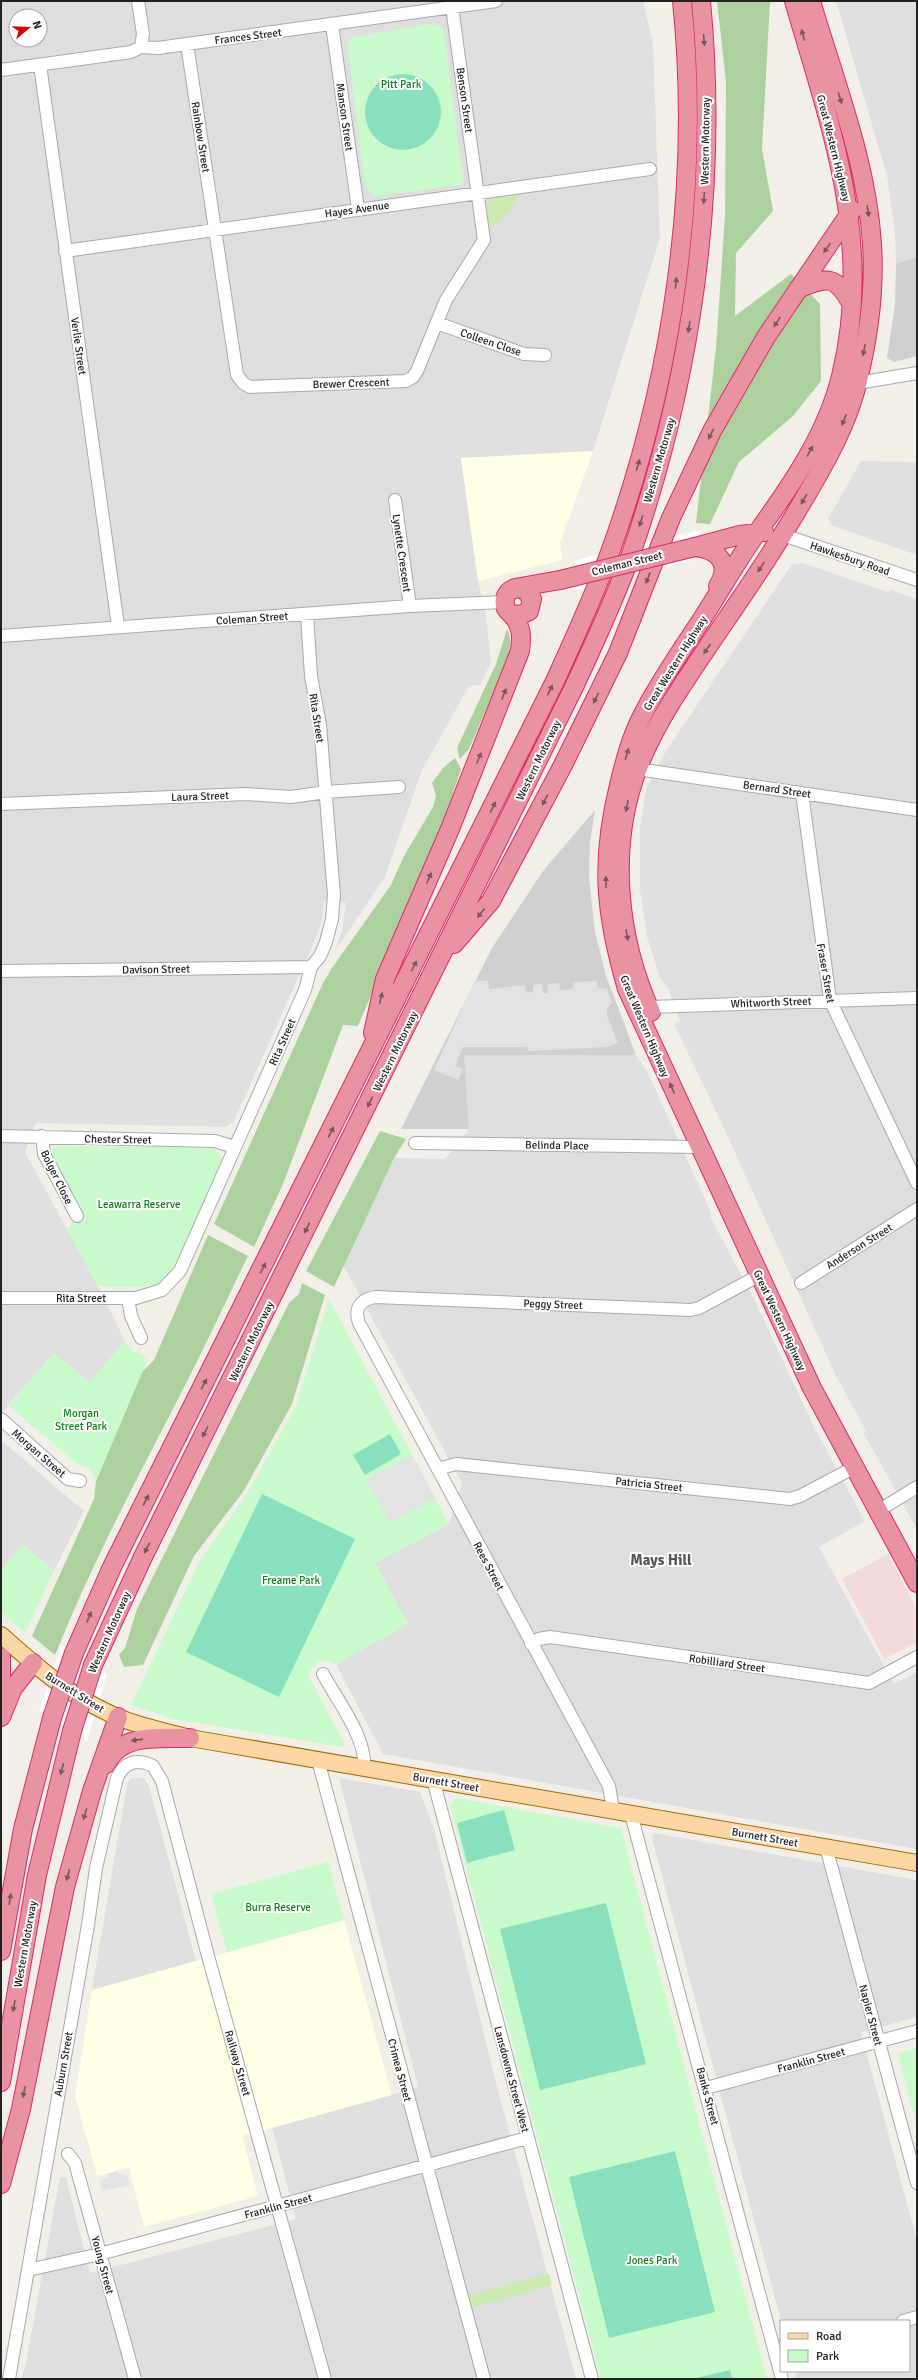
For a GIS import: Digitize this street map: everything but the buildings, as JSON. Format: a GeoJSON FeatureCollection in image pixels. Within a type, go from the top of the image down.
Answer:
{"type":"FeatureCollection","features":[{"type":"Feature","properties":{"kind":"highway","name":"Western Motorway"},"geometry":{"type":"LineString","coordinates":[[1,1951],[23,1829],[52,1718],[74,1653],[112,1567],[366,1063],[555,681],[610,554],[636,471],[666,342],[680,247],[686,168],[687,100],[682,1]]}},
{"type":"Feature","properties":{"kind":"highway","name":"Western Motorway"},"geometry":{"type":"LineString","coordinates":[[1,2082],[37,1875],[72,1731],[93,1665],[142,1557],[571,694],[605,618],[629,558],[664,446],[684,354],[701,234],[706,104],[701,1]]}},
{"type":"Feature","properties":{"kind":"highway","name":"Great Western Highway"},"geometry":{"type":"LineString","coordinates":[[794,1],[838,158],[850,217],[853,251],[852,305],[848,341],[849,382],[779,504],[758,531],[660,684],[642,716],[627,751],[609,823],[606,859],[608,914],[627,988],[698,1147],[760,1275],[812,1388],[917,1583]]}},
{"type":"Feature","properties":{"kind":"highway","name":"Great Western Highway"},"geometry":{"type":"LineString","coordinates":[[811,1],[850,132],[865,194],[872,245],[870,316],[824,466],[783,535],[670,704],[652,735],[637,769],[629,799],[621,841],[620,893],[628,941],[636,974],[649,1007],[817,1377],[917,1562]]}},
{"type":"Feature","properties":{"kind":"highway"},"geometry":{"type":"LineString","coordinates":[[436,966],[491,901],[514,861],[618,653],[671,518],[712,431],[766,337],[798,289],[850,217],[855,201],[856,189],[850,132]]}},
{"type":"Feature","properties":{"kind":"highway"},"geometry":{"type":"LineString","coordinates":[[798,289],[819,280],[836,282],[844,290],[852,305]]}},
{"type":"Feature","properties":{"kind":"highway","name":"Coleman Street"},"geometry":{"type":"LineString","coordinates":[[515,588],[560,580],[758,531],[783,535]]}},
{"type":"Feature","properties":{"kind":"highway"},"geometry":{"type":"LineString","coordinates":[[695,547],[706,549],[718,556],[723,562],[725,570],[722,579],[710,598],[705,614]]}},
{"type":"Feature","properties":{"kind":"highway","name":"Coleman Street"},"geometry":{"type":"LineString","coordinates":[[531,607],[543,593],[560,580]]}},
{"type":"Feature","properties":{"kind":"highway"},"geometry":{"type":"LineString","coordinates":[[366,1063],[385,979],[450,829],[520,651],[520,629],[518,621],[508,608],[507,593],[520,587],[528,592],[532,599],[531,607],[521,616],[508,608]]}},
{"type":"Feature","properties":{"kind":"highway"},"geometry":{"type":"LineString","coordinates":[[1,1657],[1,1689]]}},
{"type":"Feature","properties":{"kind":"highway"},"geometry":{"type":"LineString","coordinates":[[1,1717],[13,1688],[32,1663]]}},
{"type":"Feature","properties":{"kind":"highway"},"geometry":{"type":"LineString","coordinates":[[1,2184],[21,2109],[65,1887],[92,1791],[118,1717]]}},
{"type":"Feature","properties":{"kind":"highway"},"geometry":{"type":"LineString","coordinates":[[92,1791],[109,1756],[123,1744],[135,1739],[190,1738]]}},
{"type":"Feature","properties":{"kind":"main road","name":"Burnett Street"},"geometry":{"type":"LineString","coordinates":[[1,1635],[32,1663],[70,1692],[118,1717],[190,1738],[917,1863]]}},
{"type":"Feature","properties":{"kind":"street"},"geometry":{"type":"LineString","coordinates":[[138,1],[143,34],[141,47]]}},
{"type":"Feature","properties":{"kind":"street","name":"Frances Street"},"geometry":{"type":"LineString","coordinates":[[1,70],[131,52],[141,47],[153,48],[187,44],[496,1]]}},
{"type":"Feature","properties":{"kind":"street","name":"Benson Street"},"geometry":{"type":"LineString","coordinates":[[452,7],[477,194]]}},
{"type":"Feature","properties":{"kind":"street","name":"Manson Street"},"geometry":{"type":"LineString","coordinates":[[332,25],[358,209]]}},
{"type":"Feature","properties":{"kind":"street","name":"Rainbow Street"},"geometry":{"type":"LineString","coordinates":[[187,44],[216,230]]}},
{"type":"Feature","properties":{"kind":"street","name":"Verlie Street"},"geometry":{"type":"LineString","coordinates":[[40,65],[118,626]]}},
{"type":"Feature","properties":{"kind":"street","name":"Hayes Avenue"},"geometry":{"type":"LineString","coordinates":[[65,251],[650,169]]}},
{"type":"Feature","properties":{"kind":"street","name":"Brewer Crescent"},"geometry":{"type":"LineString","coordinates":[[216,230],[237,375],[243,383],[250,387],[406,381],[413,377],[418,371],[437,323],[459,278],[484,240],[477,194]]}},
{"type":"Feature","properties":{"kind":"street","name":"Colleen Close"},"geometry":{"type":"LineString","coordinates":[[437,323],[524,354],[545,355]]}},
{"type":"Feature","properties":{"kind":"street"},"geometry":{"type":"LineString","coordinates":[[849,382],[917,373]]}},
{"type":"Feature","properties":{"kind":"street","name":"Lynette Crescent"},"geometry":{"type":"LineString","coordinates":[[395,500],[410,606]]}},
{"type":"Feature","properties":{"kind":"street","name":"Hawkesbury Road"},"geometry":{"type":"LineString","coordinates":[[783,535],[917,580]]}},
{"type":"Feature","properties":{"kind":"street","name":"Coleman Street"},"geometry":{"type":"LineString","coordinates":[[1,636],[118,626],[307,615],[410,606],[508,608]]}},
{"type":"Feature","properties":{"kind":"street","name":"Rita Street"},"geometry":{"type":"LineString","coordinates":[[1,1298],[128,1298],[156,1294],[176,1277],[201,1227],[234,1147],[305,990],[311,967],[320,956],[326,942],[334,912],[334,895],[320,724],[311,676],[307,615]]}},
{"type":"Feature","properties":{"kind":"street","name":"Bernard Street"},"geometry":{"type":"LineString","coordinates":[[637,769],[917,810]]}},
{"type":"Feature","properties":{"kind":"street","name":"Laura Street"},"geometry":{"type":"LineString","coordinates":[[1,804],[246,794],[291,797],[326,792],[399,787]]}},
{"type":"Feature","properties":{"kind":"street","name":"Fraser Street"},"geometry":{"type":"LineString","coordinates":[[802,793],[830,1000],[917,1183]]}},
{"type":"Feature","properties":{"kind":"street","name":"Davison Street"},"geometry":{"type":"LineString","coordinates":[[1,971],[311,967]]}},
{"type":"Feature","properties":{"kind":"street","name":"Whitworth Street"},"geometry":{"type":"LineString","coordinates":[[649,1007],[917,998]]}},
{"type":"Feature","properties":{"kind":"street","name":"Chester Street"},"geometry":{"type":"LineString","coordinates":[[1,1136],[219,1142],[234,1147]]}},
{"type":"Feature","properties":{"kind":"street","name":"Bolger Close"},"geometry":{"type":"LineString","coordinates":[[42,1136],[44,1154],[77,1216]]}},
{"type":"Feature","properties":{"kind":"street","name":"Belinda Place"},"geometry":{"type":"LineString","coordinates":[[414,1143],[698,1147]]}},
{"type":"Feature","properties":{"kind":"street","name":"Anderson Street"},"geometry":{"type":"LineString","coordinates":[[801,1283],[917,1209]]}},
{"type":"Feature","properties":{"kind":"street","name":"Peggy Street"},"geometry":{"type":"LineString","coordinates":[[359,1323],[356,1314],[358,1307],[364,1299],[375,1297],[691,1310],[699,1308],[760,1275]]}},
{"type":"Feature","properties":{"kind":"street"},"geometry":{"type":"LineString","coordinates":[[128,1298],[131,1316],[141,1338]]}},
{"type":"Feature","properties":{"kind":"street","name":"Rees Street"},"geometry":{"type":"LineString","coordinates":[[359,1323],[609,1786],[613,1810]]}},
{"type":"Feature","properties":{"kind":"street","name":"Morgan Street"},"geometry":{"type":"LineString","coordinates":[[1,1420],[68,1479],[80,1481]]}},
{"type":"Feature","properties":{"kind":"street","name":"Patricia Street"},"geometry":{"type":"LineString","coordinates":[[438,1469],[456,1464],[790,1499],[800,1496],[854,1467]]}},
{"type":"Feature","properties":{"kind":"street"},"geometry":{"type":"LineString","coordinates":[[886,1506],[917,1487]]}},
{"type":"Feature","properties":{"kind":"street","name":"Robilliard Street"},"geometry":{"type":"LineString","coordinates":[[531,1644],[539,1639],[550,1637],[869,1683],[917,1657]]}},
{"type":"Feature","properties":{"kind":"street"},"geometry":{"type":"LineString","coordinates":[[323,1674],[360,1741],[365,1758],[364,1768]]}},
{"type":"Feature","properties":{"kind":"street","name":"Crimea Street"},"geometry":{"type":"LineString","coordinates":[[318,1760],[484,2379]]}},
{"type":"Feature","properties":{"kind":"street","name":"Railway Street"},"geometry":{"type":"LineString","coordinates":[[137,1761],[153,1766],[161,1776],[208,1956],[278,2206],[324,2379]]}},
{"type":"Feature","properties":{"kind":"street","name":"Auburn Street"},"geometry":{"type":"LineString","coordinates":[[9,2379],[96,1868],[117,1778],[123,1767],[137,1761]]}},
{"type":"Feature","properties":{"kind":"street","name":"Lansdowne Street West"},"geometry":{"type":"LineString","coordinates":[[432,1779],[592,2379]]}},
{"type":"Feature","properties":{"kind":"street","name":"Banks Street"},"geometry":{"type":"LineString","coordinates":[[631,1814],[779,2355]]}},
{"type":"Feature","properties":{"kind":"street","name":"Napier Street"},"geometry":{"type":"LineString","coordinates":[[826,1847],[917,2183]]}},
{"type":"Feature","properties":{"kind":"street","name":"Franklin Street"},"geometry":{"type":"LineString","coordinates":[[706,2088],[917,2031]]}},
{"type":"Feature","properties":{"kind":"street","name":"Franklin Street"},"geometry":{"type":"LineString","coordinates":[[28,2270],[100,2254],[527,2138]]}},
{"type":"Feature","properties":{"kind":"street","name":"Young Street"},"geometry":{"type":"LineString","coordinates":[[68,2154],[75,2164],[135,2379]]}},
{"type":"Feature","properties":{"kind":"street"},"geometry":{"type":"LineString","coordinates":[[906,2320],[917,2317]]}},
{"type":"Feature","properties":{"kind":"shaded area"},"geometry":{"type":"Polygon","coordinates":[[[1,1],[643,1],[653,44],[660,238],[593,451],[461,458],[478,581],[486,615],[491,663],[480,685],[469,686],[422,770],[385,877],[335,951],[342,931],[346,903],[324,901],[321,925],[312,947],[234,1121],[226,1127],[36,1123],[25,1152],[98,1286],[125,1341],[90,1383],[54,1353],[1,1414],[1,1]]]}},
{"type":"Feature","properties":{"kind":"shaded area"},"geometry":{"type":"Polygon","coordinates":[[[836,1],[917,1],[917,257],[896,264],[895,232],[887,176],[836,1]]]}},
{"type":"Feature","properties":{"kind":"shaded area"},"geometry":{"type":"Polygon","coordinates":[[[917,257],[917,356],[894,362],[887,358],[895,304],[896,264],[917,257]]]}},
{"type":"Feature","properties":{"kind":"shaded area"},"geometry":{"type":"Polygon","coordinates":[[[593,451],[560,543],[562,560],[478,581],[461,458],[593,451]]]}},
{"type":"Feature","properties":{"kind":"shaded area"},"geometry":{"type":"Polygon","coordinates":[[[861,461],[917,462],[917,555],[833,526],[828,519],[861,461]]]}},
{"type":"Feature","properties":{"kind":"shaded area"},"geometry":{"type":"Polygon","coordinates":[[[803,563],[888,592],[891,590],[917,599],[917,1529],[863,1432],[866,1431],[836,1376],[723,1126],[674,1024],[680,1021],[668,988],[660,978],[647,937],[640,890],[640,828],[646,789],[666,751],[792,564],[803,563]]]}},
{"type":"Feature","properties":{"kind":"shaded area"},"geometry":{"type":"Polygon","coordinates":[[[595,810],[590,842],[589,878],[595,932],[606,976],[636,1055],[464,1055],[469,1129],[401,1129],[492,948],[543,871],[595,810]]]}},
{"type":"Feature","properties":{"kind":"shaded area"},"geometry":{"type":"Polygon","coordinates":[[[475,981],[488,981],[489,989],[525,985],[526,993],[533,992],[533,985],[542,984],[543,993],[548,993],[547,984],[559,983],[560,990],[573,989],[573,982],[597,981],[598,988],[607,989],[612,1003],[607,1008],[607,1016],[618,1043],[606,1047],[532,1051],[528,1051],[527,1047],[463,1047],[455,1066],[463,1069],[458,1080],[434,1070],[475,981]]]}},
{"type":"Feature","properties":{"kind":"shaded area"},"geometry":{"type":"Polygon","coordinates":[[[463,1055],[636,1055],[648,1073],[712,1215],[710,1216],[755,1301],[815,1429],[865,1521],[819,1547],[894,1684],[917,1672],[917,1849],[383,1754],[336,1664],[408,1624],[375,1563],[449,1524],[462,1483],[343,1265],[394,1158],[445,1159],[469,1129],[463,1055]]]}},
{"type":"Feature","properties":{"kind":"shaded area"},"geometry":{"type":"Polygon","coordinates":[[[1,1440],[84,1511],[54,1571],[23,1545],[1,1570],[1,1440]]]}},
{"type":"Feature","properties":{"kind":"shaded area"},"geometry":{"type":"Polygon","coordinates":[[[412,1455],[435,1498],[390,1522],[366,1480],[412,1455]]]}},
{"type":"Feature","properties":{"kind":"shaded area"},"geometry":{"type":"Polygon","coordinates":[[[888,1554],[917,1610],[917,1642],[884,1659],[842,1579],[888,1554]]]}},
{"type":"Feature","properties":{"kind":"shaded area"},"geometry":{"type":"Polygon","coordinates":[[[137,1777],[144,1778],[149,1786],[196,1961],[92,1990],[127,1784],[130,1779],[137,1777]]]}},
{"type":"Feature","properties":{"kind":"shaded area"},"geometry":{"type":"Polygon","coordinates":[[[339,1778],[420,1792],[434,1829],[496,2083],[576,2379],[21,2379],[26,2363],[60,2177],[66,2177],[90,2273],[296,2219],[272,2128],[418,2087],[339,1778]]]}},
{"type":"Feature","properties":{"kind":"shaded area"},"geometry":{"type":"Polygon","coordinates":[[[654,1833],[917,1880],[917,2017],[861,2032],[917,2241],[917,2379],[797,2379],[795,2372],[910,2372],[910,2320],[781,2320],[652,1838],[654,1833]]]}},
{"type":"Feature","properties":{"kind":"shaded area"},"geometry":{"type":"Polygon","coordinates":[[[344,1920],[392,2095],[242,2136],[258,2196],[144,2227],[129,2167],[97,2176],[75,2096],[92,1990],[344,1920]]]}},
{"type":"Feature","properties":{"kind":"shaded area"},"geometry":{"type":"Polygon","coordinates":[[[118,2171],[120,2175],[127,2175],[130,2185],[102,2191],[100,2180],[108,2178],[107,2174],[118,2171]]]}},
{"type":"Feature","properties":{"kind":"green space"},"geometry":{"type":"Polygon","coordinates":[[[717,1],[770,1],[762,149],[773,211],[736,253],[735,316],[791,274],[820,304],[821,381],[793,416],[739,462],[710,524],[696,523],[716,348],[725,216],[726,82],[717,1]]]}},
{"type":"Feature","properties":{"kind":"green space","name":"Pitt Park"},"geometry":{"type":"Polygon","coordinates":[[[432,24],[442,27],[444,33],[463,178],[460,185],[375,196],[365,186],[347,41],[353,37],[432,24]]]}},
{"type":"Feature","properties":{"kind":"green space"},"geometry":{"type":"Polygon","coordinates":[[[403,74],[417,77],[430,85],[438,98],[441,112],[438,126],[430,139],[417,147],[403,150],[389,147],[376,139],[368,126],[365,112],[368,98],[376,85],[389,77],[403,74]]]}},
{"type":"Feature","properties":{"kind":"green space"},"geometry":{"type":"Polygon","coordinates":[[[512,194],[518,197],[515,204],[502,219],[490,226],[488,224],[487,199],[512,194]]]}},
{"type":"Feature","properties":{"kind":"green space"},"geometry":{"type":"Polygon","coordinates":[[[507,629],[510,640],[508,659],[469,749],[460,759],[457,748],[496,664],[507,629]]]}},
{"type":"Feature","properties":{"kind":"green space"},"geometry":{"type":"Polygon","coordinates":[[[455,758],[461,769],[440,832],[358,1026],[343,1025],[283,1184],[254,1247],[214,1224],[323,983],[391,885],[404,856],[433,807],[436,796],[432,783],[443,768],[455,758]]]}},
{"type":"Feature","properties":{"kind":"green space"},"geometry":{"type":"Polygon","coordinates":[[[380,1131],[406,1139],[394,1158],[334,1287],[306,1271],[380,1131]]]}},
{"type":"Feature","properties":{"kind":"green space","name":"Leawarra Reserve"},"geometry":{"type":"Polygon","coordinates":[[[57,1146],[214,1148],[220,1153],[222,1159],[172,1273],[159,1284],[135,1287],[98,1286],[66,1229],[82,1215],[52,1153],[53,1148],[57,1146]]]}},
{"type":"Feature","properties":{"kind":"green space"},"geometry":{"type":"Polygon","coordinates":[[[208,1235],[248,1256],[194,1367],[112,1528],[68,1623],[55,1655],[32,1636],[94,1499],[96,1481],[142,1372],[154,1360],[208,1235]]]}},
{"type":"Feature","properties":{"kind":"green space"},"geometry":{"type":"Polygon","coordinates":[[[302,1283],[325,1295],[292,1404],[243,1492],[194,1556],[143,1665],[124,1667],[119,1655],[125,1648],[137,1609],[289,1303],[299,1294],[302,1283]]]}},
{"type":"Feature","properties":{"kind":"green space","name":"Freame Park"},"geometry":{"type":"Polygon","coordinates":[[[329,1299],[449,1524],[375,1563],[408,1624],[336,1664],[327,1661],[319,1662],[313,1667],[308,1675],[344,1743],[342,1747],[174,1719],[131,1705],[200,1560],[246,1495],[296,1406],[329,1299]]]}},
{"type":"Feature","properties":{"kind":"green space","name":"Morgan Street Park"},"geometry":{"type":"Polygon","coordinates":[[[125,1341],[134,1352],[142,1353],[147,1361],[96,1481],[90,1468],[77,1464],[9,1406],[54,1353],[90,1382],[125,1341]]]}},
{"type":"Feature","properties":{"kind":"green space"},"geometry":{"type":"Polygon","coordinates":[[[390,1434],[401,1454],[365,1475],[353,1455],[390,1434]]]}},
{"type":"Feature","properties":{"kind":"green space"},"geometry":{"type":"Polygon","coordinates":[[[262,1494],[355,1539],[279,1697],[186,1652],[262,1494]]]}},
{"type":"Feature","properties":{"kind":"green space"},"geometry":{"type":"Polygon","coordinates":[[[23,1545],[54,1571],[25,1633],[1,1612],[1,1570],[23,1545]]]}},
{"type":"Feature","properties":{"kind":"green space","name":"Jones Park"},"geometry":{"type":"Polygon","coordinates":[[[456,1798],[621,1828],[767,2379],[601,2379],[450,1806],[456,1798]]]}},
{"type":"Feature","properties":{"kind":"green space"},"geometry":{"type":"Polygon","coordinates":[[[504,1810],[515,1850],[467,1863],[457,1823],[504,1810]]]}},
{"type":"Feature","properties":{"kind":"green space","name":"Burra Reserve"},"geometry":{"type":"Polygon","coordinates":[[[328,1862],[344,1920],[227,1952],[211,1894],[328,1862]]]}},
{"type":"Feature","properties":{"kind":"green space"},"geometry":{"type":"Polygon","coordinates":[[[606,1903],[646,2064],[540,2090],[500,1929],[606,1903]]]}},
{"type":"Feature","properties":{"kind":"green space"},"geometry":{"type":"Polygon","coordinates":[[[917,2048],[917,2126],[898,2053],[917,2048]]]}},
{"type":"Feature","properties":{"kind":"green space"},"geometry":{"type":"Polygon","coordinates":[[[675,2151],[715,2312],[609,2338],[569,2177],[675,2151]]]}},
{"type":"Feature","properties":{"kind":"green space"},"geometry":{"type":"Polygon","coordinates":[[[549,2273],[552,2285],[472,2308],[468,2296],[549,2273]]]}},
{"type":"Feature","properties":{"kind":"green space"},"geometry":{"type":"Polygon","coordinates":[[[730,2370],[732,2379],[692,2379],[730,2370]]]}},
{"type":"Feature","properties":{"kind":"pier"},"geometry":{"type":"Polygon","coordinates":[[[701,530],[689,561],[581,589],[566,589],[576,560],[701,530]]]}},
{"type":"Feature","properties":{"kind":"pier"},"geometry":{"type":"Polygon","coordinates":[[[62,1645],[107,1674],[87,1741],[39,1710],[62,1645]]]}},
{"type":"Feature","properties":{"kind":"district","name":"Mays Hill"},"geometry":{"type":"Point","coordinates":[661,1560]}}]}
